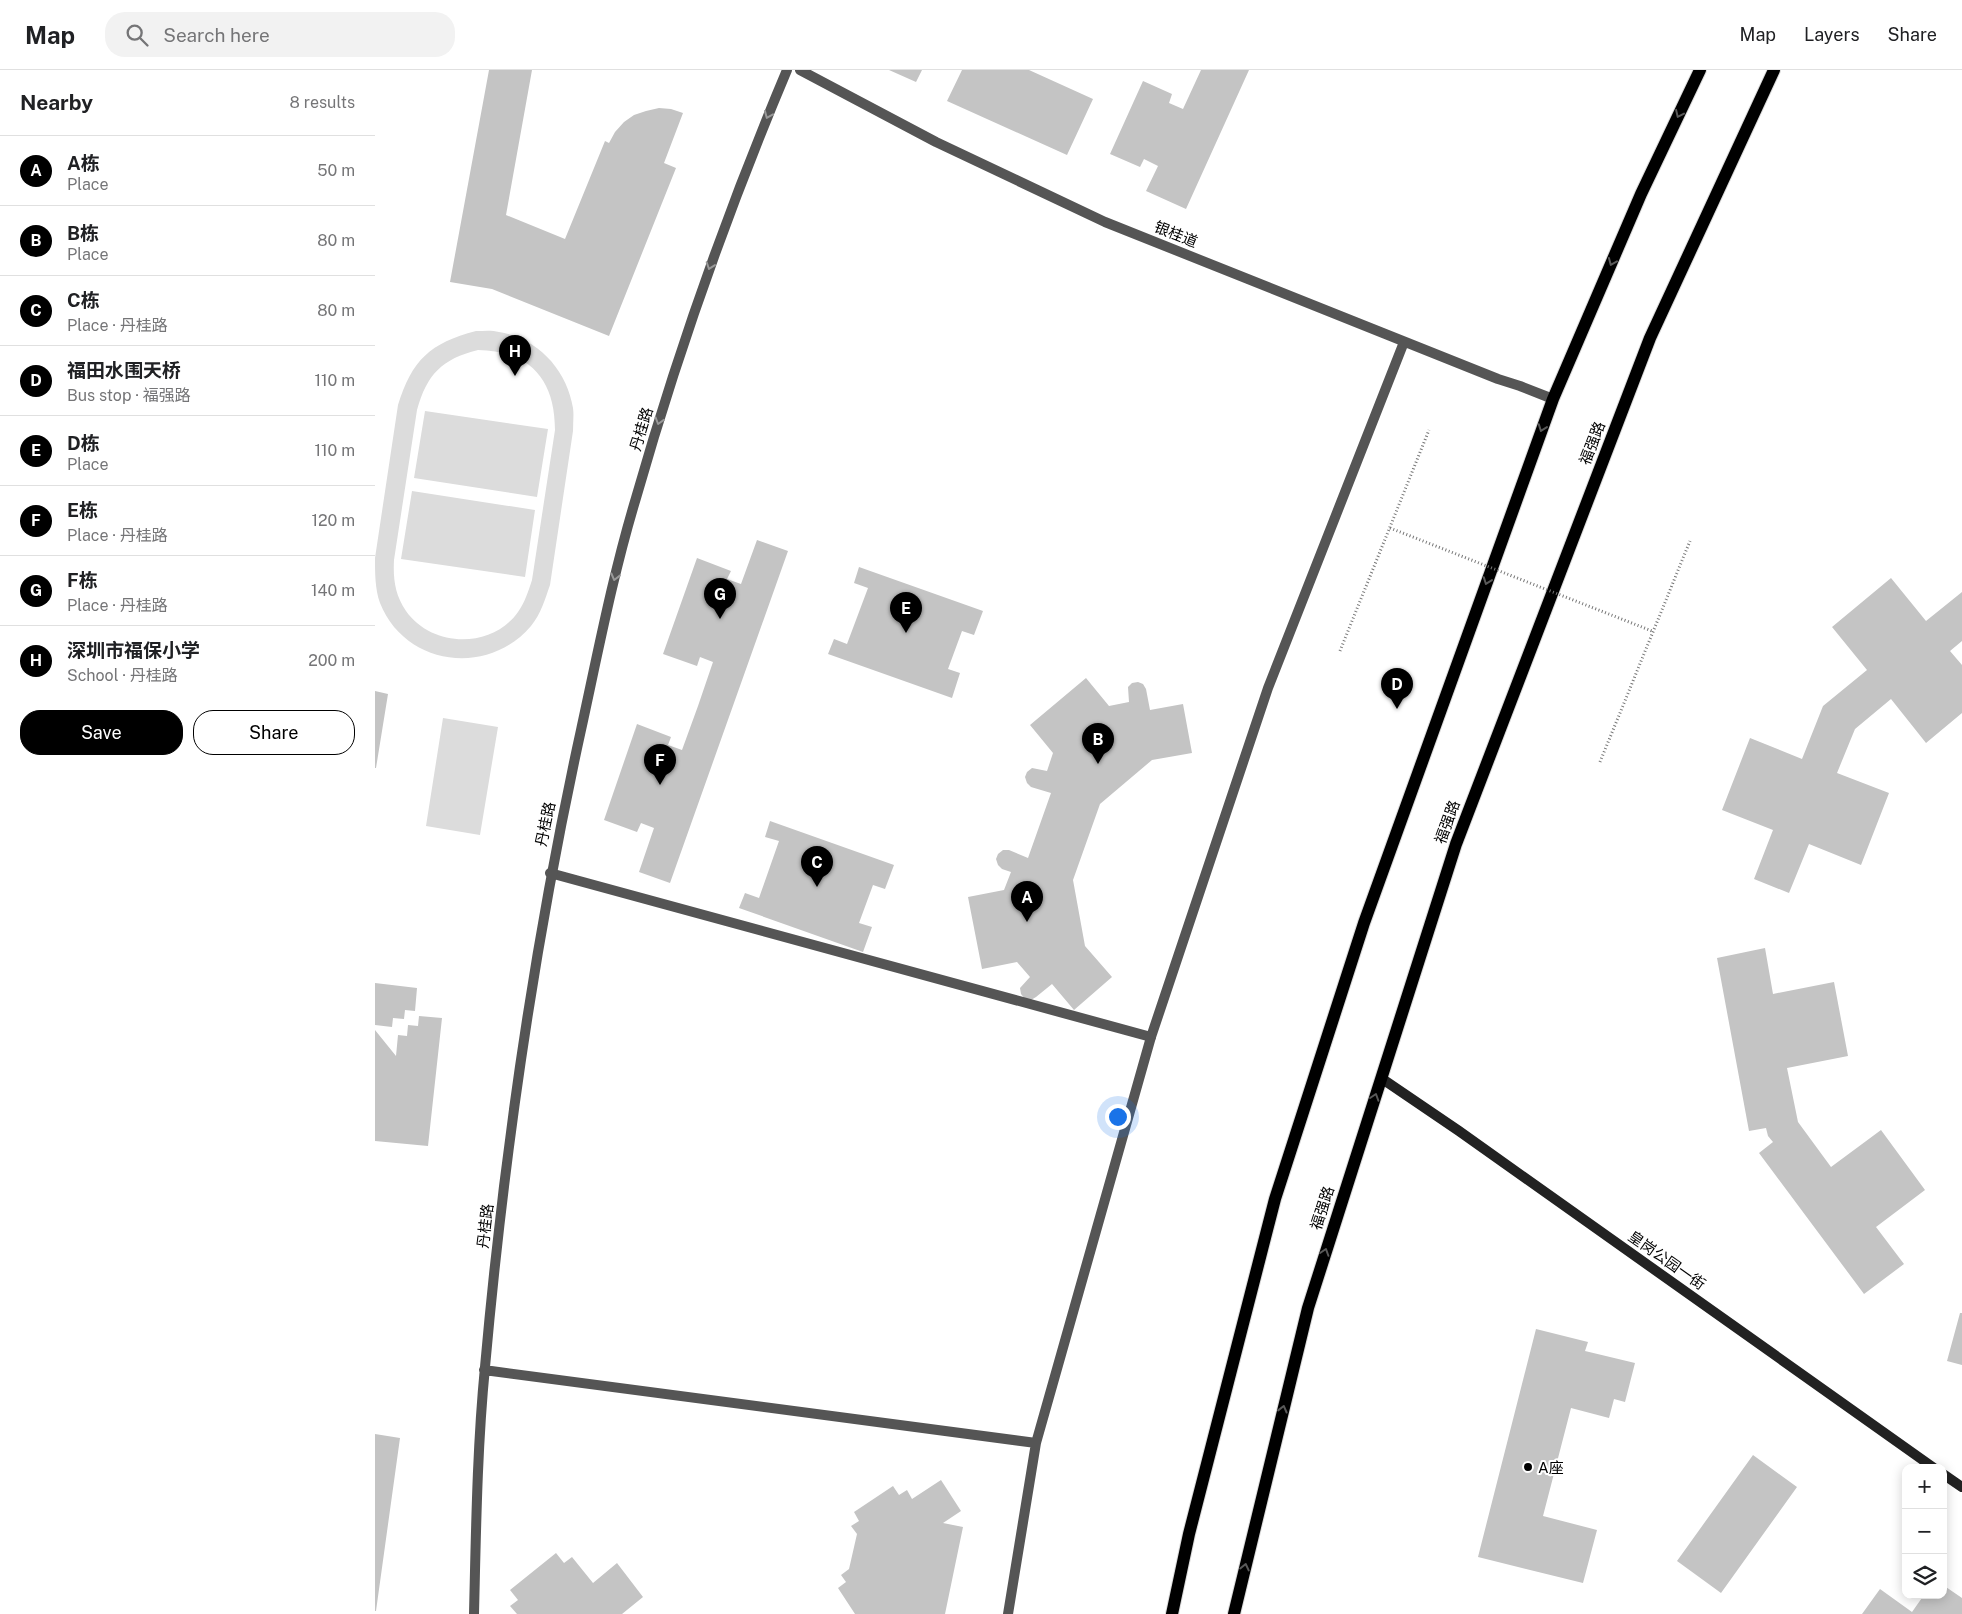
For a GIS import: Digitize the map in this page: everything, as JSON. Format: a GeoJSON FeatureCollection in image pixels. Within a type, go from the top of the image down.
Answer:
{"type":"FeatureCollection","features":[{"type":"Feature","properties":{"kind":"main road"},"geometry":{"type":"LineString","coordinates":[[1172,1614],[1189,1534],[1275,1199],[1364,923],[1553,399],[1641,194],[1700,70]]}},
{"type":"Feature","properties":{"kind":"main road","name":"福强路"},"geometry":{"type":"LineString","coordinates":[[1234,1614],[1308,1308],[1456,844],[1650,338],[1774,70]]}},
{"type":"Feature","properties":{"kind":"street","name":"丹桂路"},"geometry":{"type":"LineString","coordinates":[[474,1614],[476,1514],[484,1370],[500,1218],[531,988],[550,873],[605,620],[634,502],[670,385],[717,244],[787,70]]}},
{"type":"Feature","properties":{"kind":"street","name":"银桂道"},"geometry":{"type":"LineString","coordinates":[[800,70],[936,142],[1105,222],[1404,342],[1553,399]]}},
{"type":"Feature","properties":{"kind":"street"},"geometry":{"type":"LineString","coordinates":[[1008,1614],[1036,1443],[1151,1037],[1268,688],[1404,342]]}},
{"type":"Feature","properties":{"kind":"street"},"geometry":{"type":"LineString","coordinates":[[550,873],[1151,1037]]}},
{"type":"Feature","properties":{"kind":"street","name":"皇岗公园一街"},"geometry":{"type":"LineString","coordinates":[[1381,1078],[1459,1131],[1929,1464]]}},
{"type":"Feature","properties":{"kind":"street"},"geometry":{"type":"LineString","coordinates":[[484,1370],[1036,1443]]}},
{"type":"Feature","properties":{"kind":"street"},"geometry":{"type":"LineString","coordinates":[[1947,1477],[1962,1487]]}},
{"type":"Feature","properties":{"kind":"path"},"geometry":{"type":"LineString","coordinates":[[1339,651],[1429,430]]}},
{"type":"Feature","properties":{"kind":"path"},"geometry":{"type":"LineString","coordinates":[[1390,528],[1653,631]]}},
{"type":"Feature","properties":{"kind":"path"},"geometry":{"type":"LineString","coordinates":[[1600,762],[1690,541]]}},
{"type":"Feature","properties":{"kind":"shaded area"},"geometry":{"type":"Polygon","coordinates":[[[476,331],[496,331],[513,335],[526,341],[548,358],[557,369],[570,394],[573,408],[573,431],[550,585],[542,606],[531,626],[513,642],[493,653],[471,658],[449,657],[427,651],[408,640],[392,624],[380,603],[375,575],[375,558],[398,405],[403,389],[417,365],[425,356],[446,341],[476,331]],[[478,350],[446,363],[431,378],[421,397],[417,410],[394,560],[394,580],[399,599],[406,611],[417,623],[431,632],[446,637],[478,638],[493,633],[507,624],[518,612],[532,580],[555,430],[554,412],[550,396],[536,371],[525,362],[496,352],[478,350]]]}},
{"type":"Feature","properties":{"kind":"shaded area"},"geometry":{"type":"Polygon","coordinates":[[[425,411],[548,429],[537,497],[414,478],[425,411]]]}},
{"type":"Feature","properties":{"kind":"shaded area"},"geometry":{"type":"Polygon","coordinates":[[[412,491],[535,510],[525,577],[401,559],[412,491]]]}},
{"type":"Feature","properties":{"kind":"shaded area"},"geometry":{"type":"Polygon","coordinates":[[[443,718],[498,727],[480,835],[426,826],[443,718]]]}},
{"type":"Feature","properties":{"kind":"building"},"geometry":{"type":"Polygon","coordinates":[[[489,70],[532,70],[506,215],[565,239],[605,141],[609,143],[615,132],[634,115],[659,108],[683,113],[664,163],[676,168],[609,336],[492,289],[450,282],[489,70]]]}},
{"type":"Feature","properties":{"kind":"building"},"geometry":{"type":"Polygon","coordinates":[[[889,70],[922,70],[916,82],[889,70]]]}},
{"type":"Feature","properties":{"kind":"building"},"geometry":{"type":"Polygon","coordinates":[[[962,70],[1029,70],[1093,99],[1067,155],[947,101],[962,70]]]}},
{"type":"Feature","properties":{"kind":"building"},"geometry":{"type":"Polygon","coordinates":[[[1201,70],[1249,70],[1186,209],[1146,191],[1158,166],[1144,159],[1140,167],[1110,154],[1143,81],[1172,94],[1169,103],[1183,109],[1201,70]]]}},
{"type":"Feature","properties":{"kind":"building"},"geometry":{"type":"Polygon","coordinates":[[[757,540],[788,551],[670,883],[639,872],[654,828],[641,823],[637,832],[604,820],[637,724],[671,737],[668,745],[682,750],[698,706],[713,662],[700,657],[697,666],[663,654],[697,558],[731,571],[727,579],[741,584],[757,540]]]}},
{"type":"Feature","properties":{"kind":"building"},"geometry":{"type":"Polygon","coordinates":[[[859,567],[983,611],[974,635],[962,631],[948,669],[960,673],[952,698],[828,654],[834,639],[847,644],[868,588],[854,583],[859,567]]]}},
{"type":"Feature","properties":{"kind":"building"},"geometry":{"type":"Polygon","coordinates":[[[1891,578],[1926,621],[1962,592],[1962,641],[1950,651],[1962,665],[1962,713],[1926,743],[1891,699],[1855,729],[1837,773],[1889,793],[1861,865],[1809,844],[1789,893],[1754,879],[1773,830],[1722,810],[1750,738],[1802,759],[1823,706],[1867,670],[1832,627],[1891,578]]]}},
{"type":"Feature","properties":{"kind":"building"},"geometry":{"type":"Polygon","coordinates":[[[1086,678],[1109,706],[1129,702],[1128,687],[1132,683],[1138,682],[1143,684],[1146,689],[1150,710],[1183,704],[1192,753],[1152,760],[1100,804],[1073,880],[1085,946],[1112,977],[1074,1010],[1052,984],[1031,1000],[1025,999],[1021,994],[1020,988],[1030,977],[1017,962],[982,969],[968,897],[1004,890],[1011,872],[1002,869],[998,865],[996,859],[1003,850],[1009,850],[1028,858],[1051,793],[1031,787],[1025,777],[1032,768],[1047,771],[1053,753],[1030,725],[1086,678]]]}},
{"type":"Feature","properties":{"kind":"building"},"geometry":{"type":"Polygon","coordinates":[[[375,691],[388,694],[376,768],[375,768],[375,691]]]}},
{"type":"Feature","properties":{"kind":"building"},"geometry":{"type":"Polygon","coordinates":[[[770,821],[894,865],[885,889],[873,885],[859,923],[872,927],[863,952],[739,908],[745,893],[759,898],[779,841],[765,837],[770,821]]]}},
{"type":"Feature","properties":{"kind":"building"},"geometry":{"type":"Polygon","coordinates":[[[1765,948],[1773,994],[1834,982],[1848,1056],[1787,1068],[1798,1122],[1831,1167],[1881,1130],[1925,1190],[1876,1227],[1904,1264],[1864,1294],[1759,1153],[1773,1142],[1768,1136],[1766,1128],[1749,1131],[1717,958],[1765,948]]]}},
{"type":"Feature","properties":{"kind":"building"},"geometry":{"type":"Polygon","coordinates":[[[375,983],[417,988],[415,1011],[405,1010],[404,1019],[393,1018],[392,1027],[375,1025],[375,983]]]}},
{"type":"Feature","properties":{"kind":"building"},"geometry":{"type":"Polygon","coordinates":[[[419,1016],[442,1018],[428,1146],[375,1141],[375,1030],[396,1056],[398,1035],[407,1036],[408,1025],[418,1026],[419,1016]]]}},
{"type":"Feature","properties":{"kind":"building"},"geometry":{"type":"Polygon","coordinates":[[[1960,1313],[1962,1313],[1962,1365],[1947,1361],[1960,1313]]]}},
{"type":"Feature","properties":{"kind":"building","name":"A座"},"geometry":{"type":"Polygon","coordinates":[[[1536,1329],[1588,1342],[1585,1351],[1635,1363],[1625,1402],[1614,1399],[1609,1418],[1571,1408],[1543,1516],[1597,1530],[1583,1583],[1478,1557],[1536,1329]]]}},
{"type":"Feature","properties":{"kind":"building"},"geometry":{"type":"Polygon","coordinates":[[[375,1434],[400,1438],[376,1611],[375,1611],[375,1434]]]}},
{"type":"Feature","properties":{"kind":"building"},"geometry":{"type":"Polygon","coordinates":[[[1753,1455],[1797,1487],[1721,1593],[1677,1561],[1753,1455]]]}},
{"type":"Feature","properties":{"kind":"building"},"geometry":{"type":"Polygon","coordinates":[[[941,1480],[961,1511],[943,1523],[963,1527],[945,1614],[855,1614],[838,1588],[846,1582],[841,1575],[849,1569],[857,1534],[851,1526],[859,1521],[854,1512],[893,1486],[899,1495],[907,1490],[912,1499],[941,1480]]]}},
{"type":"Feature","properties":{"kind":"building"},"geometry":{"type":"Polygon","coordinates":[[[556,1553],[564,1563],[572,1557],[593,1583],[617,1563],[643,1597],[622,1614],[517,1614],[510,1606],[518,1600],[510,1590],[556,1553]]]}},
{"type":"Feature","properties":{"kind":"building"},"geometry":{"type":"Polygon","coordinates":[[[1947,1588],[1962,1598],[1962,1614],[1862,1614],[1880,1589],[1912,1612],[1921,1599],[1947,1599],[1947,1588]]]}},
{"type":"Feature","properties":{"kind":"place","name":"深圳市福保小学"},"geometry":{"type":"Point","coordinates":[515,376]}},
{"type":"Feature","properties":{"kind":"place","name":"F栋"},"geometry":{"type":"Point","coordinates":[720,619]}},
{"type":"Feature","properties":{"kind":"place","name":"D栋"},"geometry":{"type":"Point","coordinates":[906,633]}},
{"type":"Feature","properties":{"kind":"place","name":"福田水围天桥"},"geometry":{"type":"Point","coordinates":[1397,709]}},
{"type":"Feature","properties":{"kind":"place","name":"B栋"},"geometry":{"type":"Point","coordinates":[1098,764]}},
{"type":"Feature","properties":{"kind":"place","name":"E栋"},"geometry":{"type":"Point","coordinates":[660,785]}},
{"type":"Feature","properties":{"kind":"place","name":"C栋"},"geometry":{"type":"Point","coordinates":[817,887]}},
{"type":"Feature","properties":{"kind":"place","name":"A栋"},"geometry":{"type":"Point","coordinates":[1027,922]}},
{"type":"Feature","properties":{"kind":"place","name":"A座"},"geometry":{"type":"Point","coordinates":[1528,1467]}}]}
